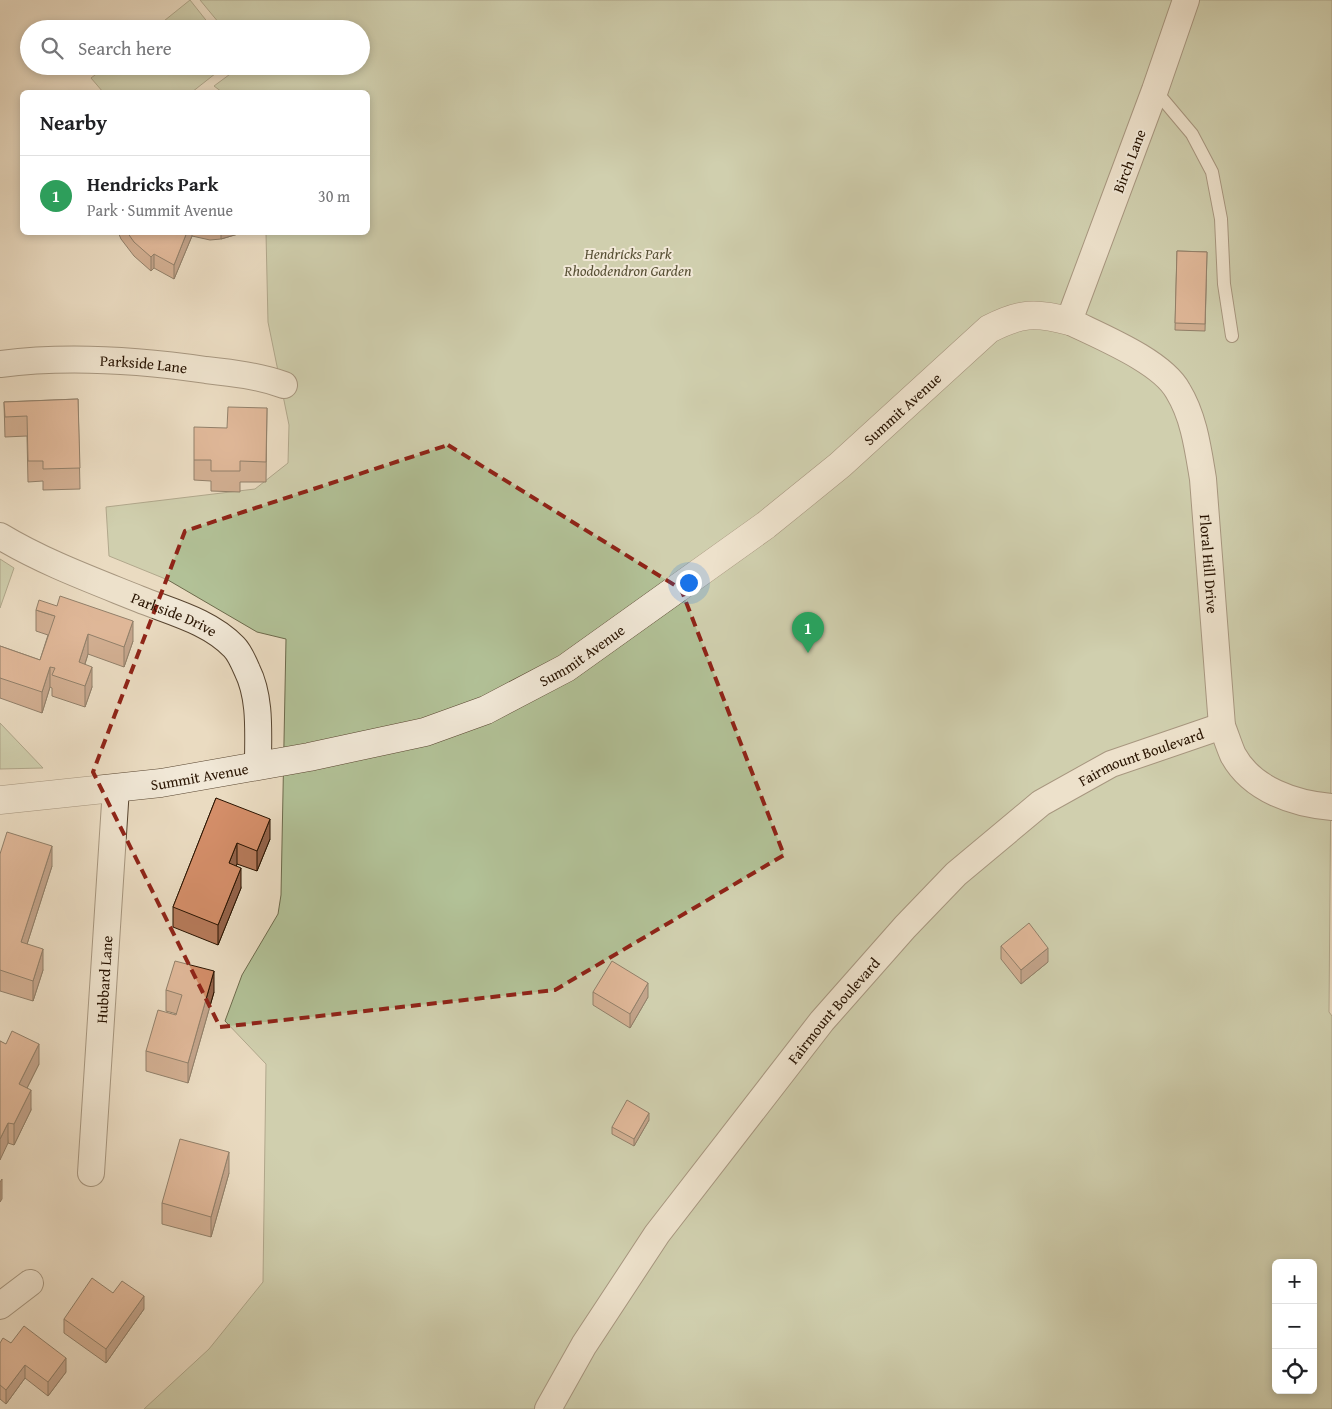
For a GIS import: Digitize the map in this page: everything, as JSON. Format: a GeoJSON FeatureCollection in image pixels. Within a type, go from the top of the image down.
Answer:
{"type":"FeatureCollection","features":[{"type":"Feature","properties":{"kind":"street","name":"Birch Lane"},"geometry":{"type":"LineString","coordinates":[[1069,321],[1155,90],[1186,0]]}},
{"type":"Feature","properties":{"kind":"street","name":"Summit Avenue"},"geometry":{"type":"LineString","coordinates":[[0,800],[161,783],[258,764],[309,757],[425,732],[486,710],[566,668],[608,640],[766,524],[840,466],[990,329],[1009,318],[1023,315],[1044,314],[1069,321]]}},
{"type":"Feature","properties":{"kind":"street","name":"Floral Hill Drive"},"geometry":{"type":"LineString","coordinates":[[1069,321],[1138,355],[1163,374],[1178,389],[1187,410],[1196,441],[1203,479],[1222,726],[1234,756],[1262,786],[1287,798],[1332,807]]}},
{"type":"Feature","properties":{"kind":"street","name":"Parkside Lane"},"geometry":{"type":"LineString","coordinates":[[0,364],[73,360],[145,361],[263,377],[284,385]]}},
{"type":"Feature","properties":{"kind":"street","name":"Parkside Drive"},"geometry":{"type":"LineString","coordinates":[[0,536],[21,549],[186,617],[215,632],[235,648],[248,671],[254,690],[257,714],[258,764]]}},
{"type":"Feature","properties":{"kind":"street","name":"Fairmount Boulevard"},"geometry":{"type":"LineString","coordinates":[[548,1409],[584,1345],[657,1234],[759,1100],[822,1021],[905,927],[956,874],[1041,803],[1111,764],[1222,726]]}},
{"type":"Feature","properties":{"kind":"street","name":"Hubbard Lane"},"geometry":{"type":"LineString","coordinates":[[91,1173],[116,788]]}},
{"type":"Feature","properties":{"kind":"street"},"geometry":{"type":"LineString","coordinates":[[0,1306],[30,1283]]}},
{"type":"Feature","properties":{"kind":"lane"},"geometry":{"type":"LineString","coordinates":[[1155,90],[1192,134],[1212,172],[1220,219],[1224,284],[1232,336]]}},
{"type":"Feature","properties":{"kind":"highlighted area"},"geometry":{"type":"Polygon","coordinates":[[[448,445],[681,589],[784,855],[555,990],[220,1027],[93,772],[185,531],[448,445]]]}},
{"type":"Feature","properties":{"kind":"green space"},"geometry":{"type":"Polygon","coordinates":[[[190,0],[206,20],[165,20],[190,0]]]}},
{"type":"Feature","properties":{"kind":"green space","name":"Hendricks Park Rhododendron Garden"},"geometry":{"type":"Polygon","coordinates":[[[200,0],[1332,0],[1332,642],[1329,1012],[1332,1016],[1332,1409],[144,1409],[209,1349],[263,1282],[266,1064],[225,1021],[242,975],[278,914],[281,895],[286,639],[257,632],[168,580],[109,556],[106,507],[255,489],[288,463],[289,425],[268,322],[266,235],[370,235],[370,90],[219,90],[214,86],[229,75],[370,75],[370,20],[217,20],[200,0]]]}},
{"type":"Feature","properties":{"kind":"green space"},"geometry":{"type":"Polygon","coordinates":[[[95,75],[214,75],[195,90],[101,90],[91,78],[95,75]]]}},
{"type":"Feature","properties":{"kind":"green space"},"geometry":{"type":"Polygon","coordinates":[[[0,559],[14,568],[0,608],[0,559]]]}},
{"type":"Feature","properties":{"kind":"green space"},"geometry":{"type":"Polygon","coordinates":[[[0,723],[43,768],[0,769],[0,723]]]}},
{"type":"Feature","properties":{"kind":"building"},"geometry":{"type":"Polygon","coordinates":[[[129,235],[186,235],[174,265],[154,254],[151,257],[129,235]]]}},
{"type":"Feature","properties":{"kind":"building"},"geometry":{"type":"Polygon","coordinates":[[[1177,251],[1207,252],[1205,324],[1175,323],[1177,251]]]}},
{"type":"Feature","properties":{"kind":"building"},"geometry":{"type":"Polygon","coordinates":[[[78,399],[80,468],[43,469],[43,461],[28,461],[27,416],[5,417],[4,402],[78,399]]]}},
{"type":"Feature","properties":{"kind":"building"},"geometry":{"type":"Polygon","coordinates":[[[228,407],[267,408],[266,462],[240,461],[240,471],[211,471],[211,460],[194,460],[194,427],[227,428],[228,407]]]}},
{"type":"Feature","properties":{"kind":"building"},"geometry":{"type":"Polygon","coordinates":[[[60,596],[133,621],[124,647],[88,634],[79,662],[92,667],[85,686],[52,675],[55,668],[50,667],[42,692],[0,678],[0,646],[40,660],[55,616],[36,610],[39,600],[57,606],[60,596]]]}},
{"type":"Feature","properties":{"kind":"building"},"geometry":{"type":"Polygon","coordinates":[[[216,798],[270,819],[257,851],[237,843],[229,863],[241,868],[218,925],[173,907],[216,798]]]}},
{"type":"Feature","properties":{"kind":"building"},"geometry":{"type":"Polygon","coordinates":[[[7,832],[52,846],[21,942],[43,949],[33,981],[0,970],[0,854],[7,832]]]}},
{"type":"Feature","properties":{"kind":"building"},"geometry":{"type":"Polygon","coordinates":[[[1029,923],[1048,948],[1021,970],[1001,946],[1029,923]]]}},
{"type":"Feature","properties":{"kind":"building"},"geometry":{"type":"Polygon","coordinates":[[[175,961],[214,971],[188,1063],[146,1051],[158,1010],[176,1015],[182,995],[166,990],[175,961]]]}},
{"type":"Feature","properties":{"kind":"building"},"geometry":{"type":"Polygon","coordinates":[[[612,961],[648,983],[630,1014],[593,992],[612,961]]]}},
{"type":"Feature","properties":{"kind":"building"},"geometry":{"type":"Polygon","coordinates":[[[12,1031],[39,1044],[19,1084],[31,1090],[14,1124],[8,1123],[0,1139],[0,1041],[6,1044],[12,1031]]]}},
{"type":"Feature","properties":{"kind":"building"},"geometry":{"type":"Polygon","coordinates":[[[627,1100],[649,1113],[634,1139],[612,1127],[627,1100]]]}},
{"type":"Feature","properties":{"kind":"building"},"geometry":{"type":"Polygon","coordinates":[[[180,1139],[229,1152],[211,1217],[162,1203],[180,1139]]]}},
{"type":"Feature","properties":{"kind":"building"},"geometry":{"type":"Polygon","coordinates":[[[92,1278],[113,1293],[122,1281],[144,1296],[106,1349],[64,1319],[92,1278]]]}},
{"type":"Feature","properties":{"kind":"building"},"geometry":{"type":"Polygon","coordinates":[[[24,1326],[66,1358],[48,1382],[25,1365],[6,1390],[0,1385],[0,1343],[3,1338],[11,1343],[24,1326]]]}},
{"type":"Feature","properties":{"kind":"place","name":"Hendricks Park"},"geometry":{"type":"Point","coordinates":[808,653]}}]}
